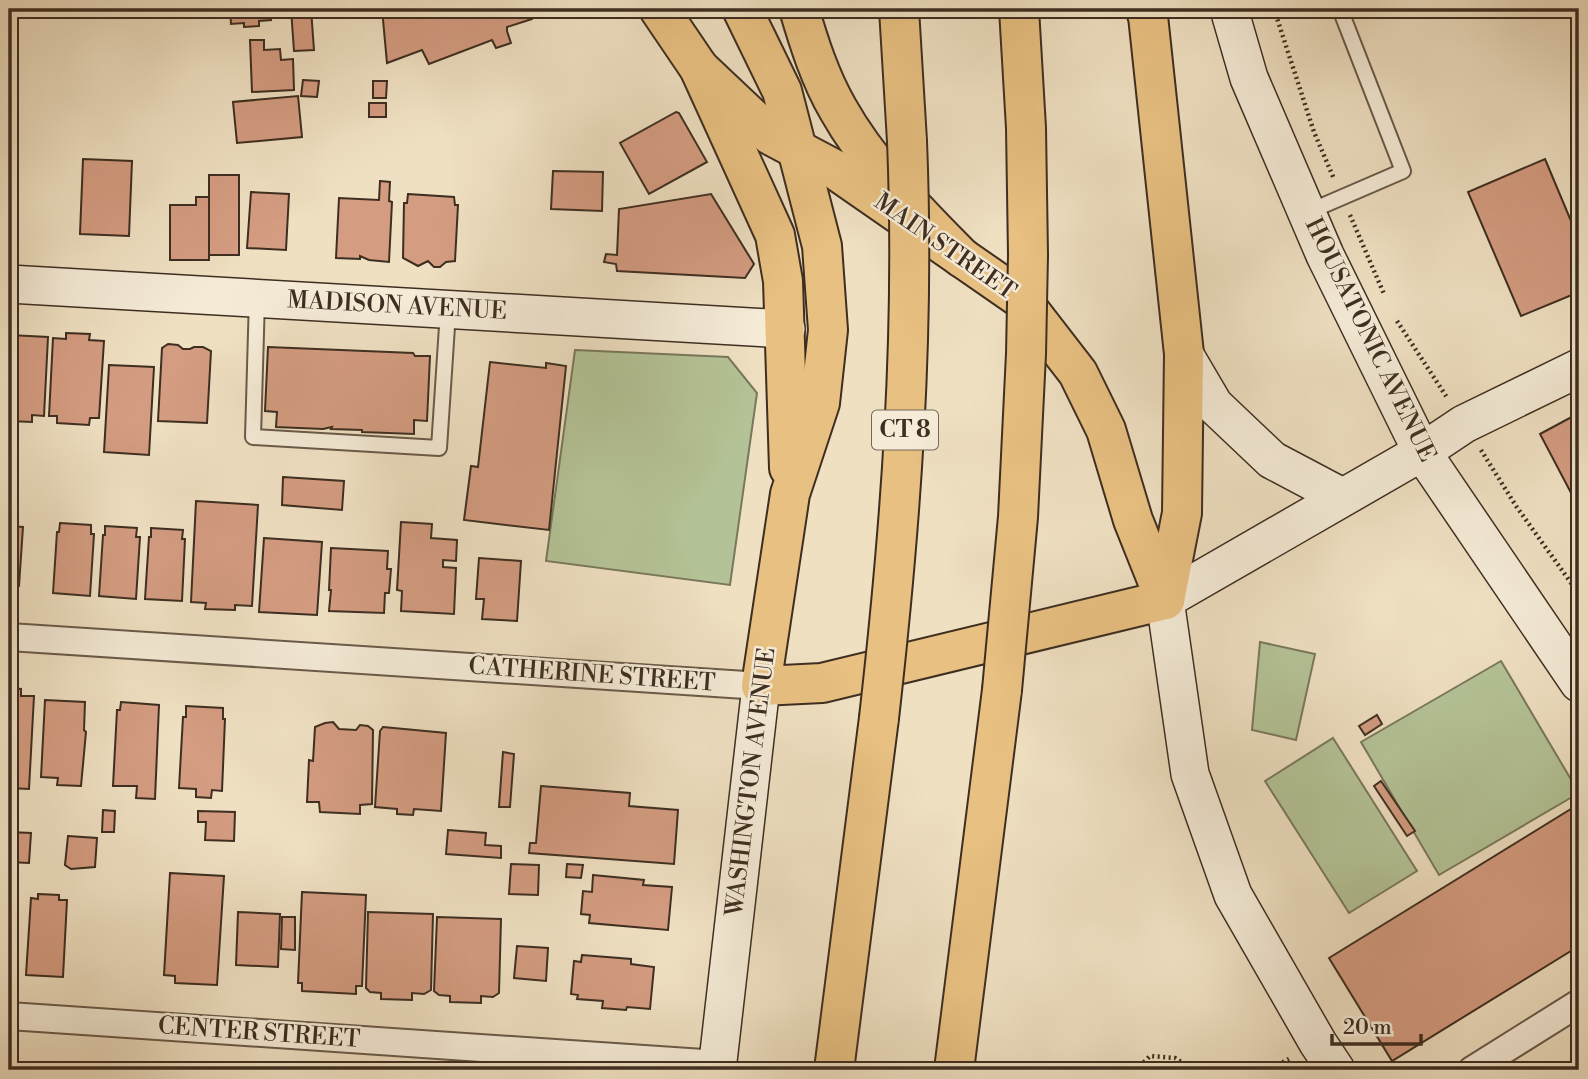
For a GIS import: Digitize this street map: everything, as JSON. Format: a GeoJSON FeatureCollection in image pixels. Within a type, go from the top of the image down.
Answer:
{"type":"FeatureCollection","features":[{"type":"Feature","properties":{"kind":"main road","name":"MAIN STREET"},"geometry":{"type":"LineString","coordinates":[[659,9],[699,68],[775,235],[783,281],[786,329]]}},
{"type":"Feature","properties":{"kind":"main road"},"geometry":{"type":"LineString","coordinates":[[742,9],[782,91],[797,149]]}},
{"type":"Feature","properties":{"kind":"main road"},"geometry":{"type":"LineString","coordinates":[[799,9],[820,70],[838,108],[861,145],[909,203],[962,258]]}},
{"type":"Feature","properties":{"kind":"main road","name":"CT 8"},"geometry":{"type":"LineString","coordinates":[[834,1070],[893,595],[905,429],[909,265],[907,141],[899,9]]}},
{"type":"Feature","properties":{"kind":"main road"},"geometry":{"type":"LineString","coordinates":[[954,1070],[1002,690],[1020,491],[1028,255],[1025,103],[1019,9]]}},
{"type":"Feature","properties":{"kind":"main road","name":"HOUSATONIC AVENUE"},"geometry":{"type":"LineString","coordinates":[[1229,9],[1249,78],[1325,255],[1422,452],[1579,683]]}},
{"type":"Feature","properties":{"kind":"main road","name":"MAIN STREET"},"geometry":{"type":"LineString","coordinates":[[1147,11],[1184,354],[1182,513],[1165,600]]}},
{"type":"Feature","properties":{"kind":"main road","name":"MAIN STREET"},"geometry":{"type":"LineString","coordinates":[[699,68],[770,135],[834,169],[1020,298],[1077,373],[1105,430],[1133,520],[1165,600],[1190,774],[1233,895],[1336,1070]]}},
{"type":"Feature","properties":{"kind":"main road","name":"WASHINGTON AVENUE"},"geometry":{"type":"LineString","coordinates":[[718,1067],[761,686],[790,494],[820,403],[828,330],[822,246],[797,149]]}},
{"type":"Feature","properties":{"kind":"main road","name":"MADISON AVENUE"},"geometry":{"type":"LineString","coordinates":[[9,284],[786,329]]}},
{"type":"Feature","properties":{"kind":"main road","name":"WASHINGTON AVENUE"},"geometry":{"type":"LineString","coordinates":[[786,329],[790,494]]}},
{"type":"Feature","properties":{"kind":"main road","name":"MAIN STREET"},"geometry":{"type":"LineString","coordinates":[[1184,354],[1214,405],[1272,460],[1342,497]]}},
{"type":"Feature","properties":{"kind":"main road"},"geometry":{"type":"LineString","coordinates":[[1165,600],[1422,452],[1464,424],[1579,368]]}},
{"type":"Feature","properties":{"kind":"main road","name":"CATHERINE STREET"},"geometry":{"type":"LineString","coordinates":[[761,686],[822,683],[1165,600]]}},
{"type":"Feature","properties":{"kind":"street","name":"CATHERINE STREET"},"geometry":{"type":"LineString","coordinates":[[9,637],[761,686]]}},
{"type":"Feature","properties":{"kind":"street"},"geometry":{"type":"LineString","coordinates":[[1472,1070],[1579,1003]]}},
{"type":"Feature","properties":{"kind":"street","name":"CENTER STREET"},"geometry":{"type":"LineString","coordinates":[[9,1016],[718,1067]]}},
{"type":"Feature","properties":{"kind":"lane"},"geometry":{"type":"LineString","coordinates":[[1307,213],[1403,171],[1340,9]]}},
{"type":"Feature","properties":{"kind":"lane"},"geometry":{"type":"LineString","coordinates":[[257,298],[253,437],[439,448],[449,309]]}},
{"type":"Feature","properties":{"kind":"path"},"geometry":{"type":"LineString","coordinates":[[1274,9],[1314,132],[1388,303]]}},
{"type":"Feature","properties":{"kind":"path"},"geometry":{"type":"LineString","coordinates":[[1393,314],[1516,506],[1579,594]]}},
{"type":"Feature","properties":{"kind":"path"},"geometry":{"type":"LineString","coordinates":[[1136,1070],[1150,1056],[1175,1058],[1194,1070]]}},
{"type":"Feature","properties":{"kind":"green space"},"geometry":{"type":"Polygon","coordinates":[[[575,350],[728,357],[757,393],[730,585],[546,561],[575,350]]]}},
{"type":"Feature","properties":{"kind":"green space"},"geometry":{"type":"Polygon","coordinates":[[[1260,642],[1315,654],[1296,740],[1252,730],[1260,642]]]}},
{"type":"Feature","properties":{"kind":"green space"},"geometry":{"type":"Polygon","coordinates":[[[1501,661],[1579,793],[1439,875],[1361,742],[1501,661]]]}},
{"type":"Feature","properties":{"kind":"green space"},"geometry":{"type":"Polygon","coordinates":[[[1333,738],[1417,871],[1349,913],[1265,781],[1333,738]]]}},
{"type":"Feature","properties":{"kind":"building"},"geometry":{"type":"Polygon","coordinates":[[[230,9],[270,9],[271,20],[259,21],[259,26],[231,24],[230,9]]]}},
{"type":"Feature","properties":{"kind":"building"},"geometry":{"type":"Polygon","coordinates":[[[291,9],[311,9],[314,50],[294,51],[291,9]]]}},
{"type":"Feature","properties":{"kind":"building"},"geometry":{"type":"Polygon","coordinates":[[[382,9],[537,9],[531,11],[532,19],[507,27],[511,43],[496,48],[492,40],[429,64],[422,50],[387,63],[382,9]]]}},
{"type":"Feature","properties":{"kind":"building"},"geometry":{"type":"Polygon","coordinates":[[[250,40],[264,40],[264,50],[280,49],[281,60],[293,59],[294,90],[252,92],[250,40]]]}},
{"type":"Feature","properties":{"kind":"building"},"geometry":{"type":"Polygon","coordinates":[[[303,80],[319,81],[317,97],[301,96],[303,80]]]}},
{"type":"Feature","properties":{"kind":"building"},"geometry":{"type":"Polygon","coordinates":[[[373,81],[387,81],[386,98],[373,98],[373,81]]]}},
{"type":"Feature","properties":{"kind":"building"},"geometry":{"type":"Polygon","coordinates":[[[298,96],[302,137],[237,143],[233,102],[298,96]]]}},
{"type":"Feature","properties":{"kind":"building"},"geometry":{"type":"Polygon","coordinates":[[[369,103],[386,103],[386,117],[369,117],[369,103]]]}},
{"type":"Feature","properties":{"kind":"building"},"geometry":{"type":"Polygon","coordinates":[[[676,112],[707,162],[649,194],[620,143],[676,112]]]}},
{"type":"Feature","properties":{"kind":"building"},"geometry":{"type":"Polygon","coordinates":[[[83,159],[132,161],[129,236],[80,234],[83,159]]]}},
{"type":"Feature","properties":{"kind":"building"},"geometry":{"type":"Polygon","coordinates":[[[1545,159],[1579,240],[1579,292],[1521,316],[1468,192],[1545,159]]]}},
{"type":"Feature","properties":{"kind":"building"},"geometry":{"type":"Polygon","coordinates":[[[553,171],[603,172],[602,211],[551,209],[553,171]]]}},
{"type":"Feature","properties":{"kind":"building"},"geometry":{"type":"Polygon","coordinates":[[[209,175],[239,175],[239,255],[209,255],[209,175]]]}},
{"type":"Feature","properties":{"kind":"building"},"geometry":{"type":"Polygon","coordinates":[[[380,181],[390,182],[389,201],[392,202],[389,262],[360,256],[360,259],[336,258],[339,198],[379,200],[380,181]]]}},
{"type":"Feature","properties":{"kind":"building"},"geometry":{"type":"Polygon","coordinates":[[[251,192],[289,194],[286,250],[247,248],[251,192]]]}},
{"type":"Feature","properties":{"kind":"building"},"geometry":{"type":"Polygon","coordinates":[[[408,194],[454,197],[455,205],[458,205],[455,261],[434,267],[428,261],[418,266],[403,258],[404,203],[407,203],[408,194]]]}},
{"type":"Feature","properties":{"kind":"building"},"geometry":{"type":"Polygon","coordinates":[[[711,194],[754,264],[745,278],[617,271],[616,264],[604,262],[606,254],[617,255],[619,209],[711,194]]]}},
{"type":"Feature","properties":{"kind":"building"},"geometry":{"type":"Polygon","coordinates":[[[196,197],[209,197],[209,260],[170,260],[170,205],[196,205],[196,197]]]}},
{"type":"Feature","properties":{"kind":"building"},"geometry":{"type":"Polygon","coordinates":[[[66,333],[90,334],[89,340],[104,341],[99,418],[90,418],[89,425],[57,423],[57,416],[49,416],[53,338],[66,339],[66,333]]]}},
{"type":"Feature","properties":{"kind":"building"},"geometry":{"type":"Polygon","coordinates":[[[9,335],[48,337],[44,416],[32,415],[32,422],[9,421],[9,335]]]}},
{"type":"Feature","properties":{"kind":"building"},"geometry":{"type":"Polygon","coordinates":[[[168,344],[178,345],[183,349],[203,347],[211,351],[207,423],[158,421],[162,348],[168,344]]]}},
{"type":"Feature","properties":{"kind":"building"},"geometry":{"type":"Polygon","coordinates":[[[268,347],[430,356],[427,421],[414,420],[414,434],[362,432],[331,429],[332,427],[276,427],[277,412],[265,411],[268,347]]]}},
{"type":"Feature","properties":{"kind":"building"},"geometry":{"type":"Polygon","coordinates":[[[490,362],[546,368],[546,363],[566,366],[549,530],[464,520],[471,466],[478,467],[490,362]]]}},
{"type":"Feature","properties":{"kind":"building"},"geometry":{"type":"Polygon","coordinates":[[[109,365],[154,367],[149,455],[104,452],[109,365]]]}},
{"type":"Feature","properties":{"kind":"building"},"geometry":{"type":"Polygon","coordinates":[[[1579,413],[1579,508],[1540,434],[1579,413]]]}},
{"type":"Feature","properties":{"kind":"building"},"geometry":{"type":"Polygon","coordinates":[[[283,477],[344,481],[342,510],[282,505],[283,477]]]}},
{"type":"Feature","properties":{"kind":"building"},"geometry":{"type":"Polygon","coordinates":[[[196,501],[258,505],[252,606],[235,605],[235,610],[205,609],[206,603],[191,602],[196,501]]]}},
{"type":"Feature","properties":{"kind":"building"},"geometry":{"type":"Polygon","coordinates":[[[401,522],[432,524],[431,538],[457,540],[456,561],[443,560],[443,567],[456,568],[454,614],[401,611],[402,591],[397,590],[401,522]]]}},
{"type":"Feature","properties":{"kind":"building"},"geometry":{"type":"Polygon","coordinates":[[[60,523],[91,525],[91,534],[94,534],[90,596],[53,593],[60,523]]]}},
{"type":"Feature","properties":{"kind":"building"},"geometry":{"type":"Polygon","coordinates":[[[9,526],[23,527],[19,586],[9,585],[9,526]]]}},
{"type":"Feature","properties":{"kind":"building"},"geometry":{"type":"Polygon","coordinates":[[[105,526],[137,528],[136,537],[140,537],[136,599],[99,596],[105,526]]]}},
{"type":"Feature","properties":{"kind":"building"},"geometry":{"type":"Polygon","coordinates":[[[151,528],[183,530],[182,539],[185,539],[182,601],[145,599],[151,528]]]}},
{"type":"Feature","properties":{"kind":"building"},"geometry":{"type":"Polygon","coordinates":[[[264,538],[322,542],[317,615],[259,612],[264,538]]]}},
{"type":"Feature","properties":{"kind":"building"},"geometry":{"type":"Polygon","coordinates":[[[331,548],[388,551],[387,569],[391,569],[389,593],[385,593],[384,613],[329,611],[331,548]]]}},
{"type":"Feature","properties":{"kind":"building"},"geometry":{"type":"Polygon","coordinates":[[[479,558],[521,561],[517,621],[482,619],[484,599],[476,599],[479,558]]]}},
{"type":"Feature","properties":{"kind":"building"},"geometry":{"type":"Polygon","coordinates":[[[9,688],[21,689],[21,696],[34,696],[29,789],[9,788],[9,688]]]}},
{"type":"Feature","properties":{"kind":"building"},"geometry":{"type":"Polygon","coordinates":[[[45,700],[85,702],[86,732],[81,786],[57,785],[58,778],[41,777],[45,700]]]}},
{"type":"Feature","properties":{"kind":"building"},"geometry":{"type":"Polygon","coordinates":[[[121,702],[159,705],[155,799],[136,798],[137,786],[113,786],[117,710],[120,710],[121,702]]]}},
{"type":"Feature","properties":{"kind":"building"},"geometry":{"type":"Polygon","coordinates":[[[186,706],[223,708],[225,719],[222,791],[212,790],[211,798],[196,797],[196,789],[179,788],[186,706]]]}},
{"type":"Feature","properties":{"kind":"building"},"geometry":{"type":"Polygon","coordinates":[[[1377,715],[1382,724],[1365,735],[1359,726],[1377,715]]]}},
{"type":"Feature","properties":{"kind":"building"},"geometry":{"type":"Polygon","coordinates":[[[333,722],[339,729],[356,730],[360,725],[373,730],[372,804],[360,805],[360,814],[320,812],[319,802],[307,802],[309,760],[313,761],[315,727],[333,722]]]}},
{"type":"Feature","properties":{"kind":"building"},"geometry":{"type":"Polygon","coordinates":[[[383,727],[446,733],[441,811],[414,809],[413,815],[397,814],[397,809],[375,807],[380,731],[383,727]]]}},
{"type":"Feature","properties":{"kind":"building"},"geometry":{"type":"Polygon","coordinates":[[[503,752],[514,754],[510,807],[499,807],[503,752]]]}},
{"type":"Feature","properties":{"kind":"building"},"geometry":{"type":"Polygon","coordinates":[[[1381,781],[1415,831],[1407,836],[1374,786],[1381,781]]]}},
{"type":"Feature","properties":{"kind":"building"},"geometry":{"type":"Polygon","coordinates":[[[541,786],[630,793],[629,806],[678,810],[674,864],[529,853],[530,843],[536,843],[541,786]]]}},
{"type":"Feature","properties":{"kind":"building"},"geometry":{"type":"Polygon","coordinates":[[[1579,804],[1579,946],[1392,1061],[1329,958],[1579,804]]]}},
{"type":"Feature","properties":{"kind":"building"},"geometry":{"type":"Polygon","coordinates":[[[103,810],[115,811],[114,832],[102,832],[103,810]]]}},
{"type":"Feature","properties":{"kind":"building"},"geometry":{"type":"Polygon","coordinates":[[[198,811],[235,812],[234,841],[205,840],[206,822],[198,822],[198,811]]]}},
{"type":"Feature","properties":{"kind":"building"},"geometry":{"type":"Polygon","coordinates":[[[448,830],[486,833],[485,845],[501,846],[501,858],[446,854],[448,830]]]}},
{"type":"Feature","properties":{"kind":"building"},"geometry":{"type":"Polygon","coordinates":[[[9,832],[31,833],[29,863],[9,862],[9,832]]]}},
{"type":"Feature","properties":{"kind":"building"},"geometry":{"type":"Polygon","coordinates":[[[68,836],[97,838],[95,867],[71,869],[65,865],[68,836]]]}},
{"type":"Feature","properties":{"kind":"building"},"geometry":{"type":"Polygon","coordinates":[[[511,864],[539,865],[538,895],[509,894],[511,864]]]}},
{"type":"Feature","properties":{"kind":"building"},"geometry":{"type":"Polygon","coordinates":[[[567,864],[583,865],[581,878],[566,877],[567,864]]]}},
{"type":"Feature","properties":{"kind":"building"},"geometry":{"type":"Polygon","coordinates":[[[170,873],[224,876],[217,985],[175,983],[175,976],[164,975],[170,873]]]}},
{"type":"Feature","properties":{"kind":"building"},"geometry":{"type":"Polygon","coordinates":[[[593,875],[644,880],[643,885],[672,887],[668,930],[589,923],[590,915],[581,914],[583,891],[592,892],[593,875]]]}},
{"type":"Feature","properties":{"kind":"building"},"geometry":{"type":"Polygon","coordinates":[[[302,892],[366,895],[362,986],[356,986],[356,994],[302,991],[302,983],[298,983],[302,892]]]}},
{"type":"Feature","properties":{"kind":"building"},"geometry":{"type":"Polygon","coordinates":[[[38,894],[59,895],[59,900],[67,900],[63,977],[26,975],[31,898],[38,899],[38,894]]]}},
{"type":"Feature","properties":{"kind":"building"},"geometry":{"type":"Polygon","coordinates":[[[238,912],[280,914],[278,967],[236,965],[238,912]]]}},
{"type":"Feature","properties":{"kind":"building"},"geometry":{"type":"Polygon","coordinates":[[[368,912],[433,914],[431,990],[424,994],[412,993],[412,1000],[381,999],[381,993],[370,992],[366,988],[368,912]]]}},
{"type":"Feature","properties":{"kind":"building"},"geometry":{"type":"Polygon","coordinates":[[[282,917],[295,917],[295,950],[281,949],[282,917]]]}},
{"type":"Feature","properties":{"kind":"building"},"geometry":{"type":"Polygon","coordinates":[[[437,917],[501,919],[499,993],[493,997],[481,996],[481,1003],[450,1002],[450,996],[439,995],[434,991],[437,917]]]}},
{"type":"Feature","properties":{"kind":"building"},"geometry":{"type":"Polygon","coordinates":[[[517,946],[548,948],[546,981],[514,978],[517,946]]]}},
{"type":"Feature","properties":{"kind":"building"},"geometry":{"type":"Polygon","coordinates":[[[582,955],[631,959],[631,964],[654,967],[650,1009],[602,1008],[603,1001],[577,999],[578,995],[571,994],[574,961],[581,962],[582,955]]]}}]}
